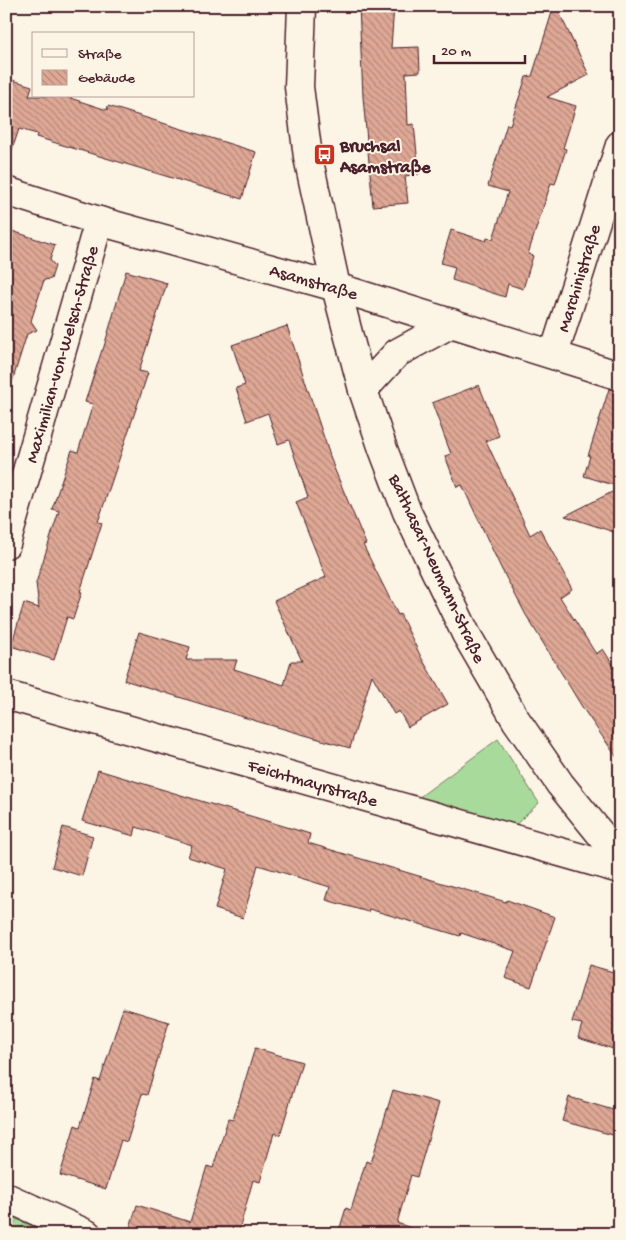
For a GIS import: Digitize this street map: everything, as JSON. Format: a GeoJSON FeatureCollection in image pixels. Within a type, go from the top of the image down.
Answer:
{"type":"FeatureCollection","features":[{"type":"Feature","properties":{"kind":"street","name":"Balthasar-Neumann-Straße"},"geometry":{"type":"LineString","coordinates":[[302,6],[300,87],[308,158],[336,287],[363,390],[407,512],[466,634],[527,736],[560,784],[620,858]]}},
{"type":"Feature","properties":{"kind":"street","name":"Marchinistraße"},"geometry":{"type":"LineString","coordinates":[[554,354],[620,145]]}},
{"type":"Feature","properties":{"kind":"street","name":"Asamstraße"},"geometry":{"type":"LineString","coordinates":[[6,192],[99,221],[336,287],[620,376]]}},
{"type":"Feature","properties":{"kind":"street","name":"Maximilian-von-Welsch-Straße"},"geometry":{"type":"LineString","coordinates":[[6,544],[99,221]]}},
{"type":"Feature","properties":{"kind":"street"},"geometry":{"type":"LineString","coordinates":[[363,390],[397,353],[452,323]]}},
{"type":"Feature","properties":{"kind":"street","name":"Feichtmayrstraße"},"geometry":{"type":"LineString","coordinates":[[6,695],[620,869]]}},
{"type":"Feature","properties":{"kind":"street"},"geometry":{"type":"LineString","coordinates":[[6,1196],[87,1234]]}},
{"type":"Feature","properties":{"kind":"green space"},"geometry":{"type":"Polygon","coordinates":[[[498,739],[539,803],[510,830],[410,804],[498,739]]]}},
{"type":"Feature","properties":{"kind":"green space"},"geometry":{"type":"Polygon","coordinates":[[[6,1214],[49,1234],[6,1234],[6,1214]]]}},
{"type":"Feature","properties":{"kind":"building"},"geometry":{"type":"Polygon","coordinates":[[[359,6],[394,6],[391,48],[419,47],[420,72],[406,73],[408,125],[414,124],[419,174],[405,176],[408,203],[373,206],[363,97],[359,6]]]}},
{"type":"Feature","properties":{"kind":"building"},"geometry":{"type":"Polygon","coordinates":[[[554,6],[556,6],[589,75],[547,97],[576,106],[563,148],[566,149],[555,184],[551,183],[528,254],[533,256],[523,289],[508,284],[505,297],[452,280],[455,267],[441,263],[451,230],[486,241],[487,238],[493,239],[508,192],[488,186],[507,124],[510,125],[526,77],[532,76],[554,6]]]}},
{"type":"Feature","properties":{"kind":"building"},"geometry":{"type":"Polygon","coordinates":[[[6,78],[32,86],[29,96],[32,96],[32,98],[70,98],[107,110],[108,106],[256,152],[242,199],[36,137],[37,134],[19,129],[12,150],[6,150],[6,78]]]}},
{"type":"Feature","properties":{"kind":"building"},"geometry":{"type":"Polygon","coordinates":[[[6,229],[55,245],[50,260],[55,266],[51,279],[44,280],[31,321],[37,330],[27,334],[12,382],[6,382],[6,229]]]}},
{"type":"Feature","properties":{"kind":"building"},"geometry":{"type":"Polygon","coordinates":[[[126,271],[167,283],[139,371],[148,373],[98,522],[102,523],[80,592],[82,592],[73,619],[67,617],[54,660],[11,646],[24,603],[39,608],[36,583],[59,511],[52,509],[72,450],[78,452],[93,404],[85,402],[103,350],[126,271]]]}},
{"type":"Feature","properties":{"kind":"building"},"geometry":{"type":"Polygon","coordinates":[[[287,326],[334,468],[366,544],[363,545],[398,615],[400,614],[421,657],[448,704],[408,727],[399,711],[394,714],[372,675],[350,748],[124,680],[139,632],[190,647],[186,660],[237,660],[234,669],[284,685],[291,661],[302,661],[274,601],[326,577],[296,502],[308,497],[289,440],[278,444],[268,413],[247,421],[236,388],[245,385],[232,345],[287,326]]]}},
{"type":"Feature","properties":{"kind":"building"},"geometry":{"type":"Polygon","coordinates":[[[479,385],[499,436],[486,441],[530,535],[540,529],[572,589],[560,597],[596,654],[603,649],[620,676],[620,762],[584,710],[526,615],[501,568],[462,485],[457,487],[445,456],[451,454],[432,403],[479,385]]]}},
{"type":"Feature","properties":{"kind":"building"},"geometry":{"type":"Polygon","coordinates":[[[609,389],[620,391],[620,487],[584,476],[590,456],[588,456],[609,389]]]}},
{"type":"Feature","properties":{"kind":"building"},"geometry":{"type":"Polygon","coordinates":[[[620,488],[620,534],[565,516],[620,488]]]}},
{"type":"Feature","properties":{"kind":"building"},"geometry":{"type":"Polygon","coordinates":[[[98,770],[310,834],[308,843],[506,902],[507,900],[555,917],[531,987],[505,978],[515,951],[461,933],[460,936],[369,909],[368,912],[326,900],[330,887],[258,865],[243,918],[215,909],[227,869],[188,857],[192,845],[136,827],[134,836],[82,821],[98,770]]]}},
{"type":"Feature","properties":{"kind":"building"},"geometry":{"type":"Polygon","coordinates":[[[63,827],[93,836],[82,876],[52,867],[63,827]]]}},
{"type":"Feature","properties":{"kind":"building"},"geometry":{"type":"Polygon","coordinates":[[[589,965],[620,974],[620,1051],[578,1038],[582,1024],[572,1022],[589,965]]]}},
{"type":"Feature","properties":{"kind":"building"},"geometry":{"type":"Polygon","coordinates":[[[123,1008],[169,1022],[147,1095],[142,1094],[127,1142],[121,1140],[106,1189],[60,1175],[75,1125],[80,1127],[95,1079],[100,1081],[123,1008]]]}},
{"type":"Feature","properties":{"kind":"building"},"geometry":{"type":"Polygon","coordinates":[[[255,1048],[302,1062],[280,1135],[274,1133],[260,1182],[253,1180],[238,1234],[128,1234],[137,1205],[190,1222],[207,1166],[213,1168],[228,1119],[233,1120],[255,1048]]]}},
{"type":"Feature","properties":{"kind":"building"},"geometry":{"type":"Polygon","coordinates":[[[393,1090],[439,1103],[417,1177],[411,1175],[397,1223],[411,1228],[410,1234],[338,1234],[346,1208],[351,1210],[366,1161],[371,1163],[393,1090]]]}},
{"type":"Feature","properties":{"kind":"building"},"geometry":{"type":"Polygon","coordinates":[[[569,1097],[620,1112],[620,1137],[562,1121],[569,1097]]]}},
{"type":"Feature","properties":{"kind":"place","name":"Bruchsal Asamstraße"},"geometry":{"type":"Point","coordinates":[324,155]}}]}
